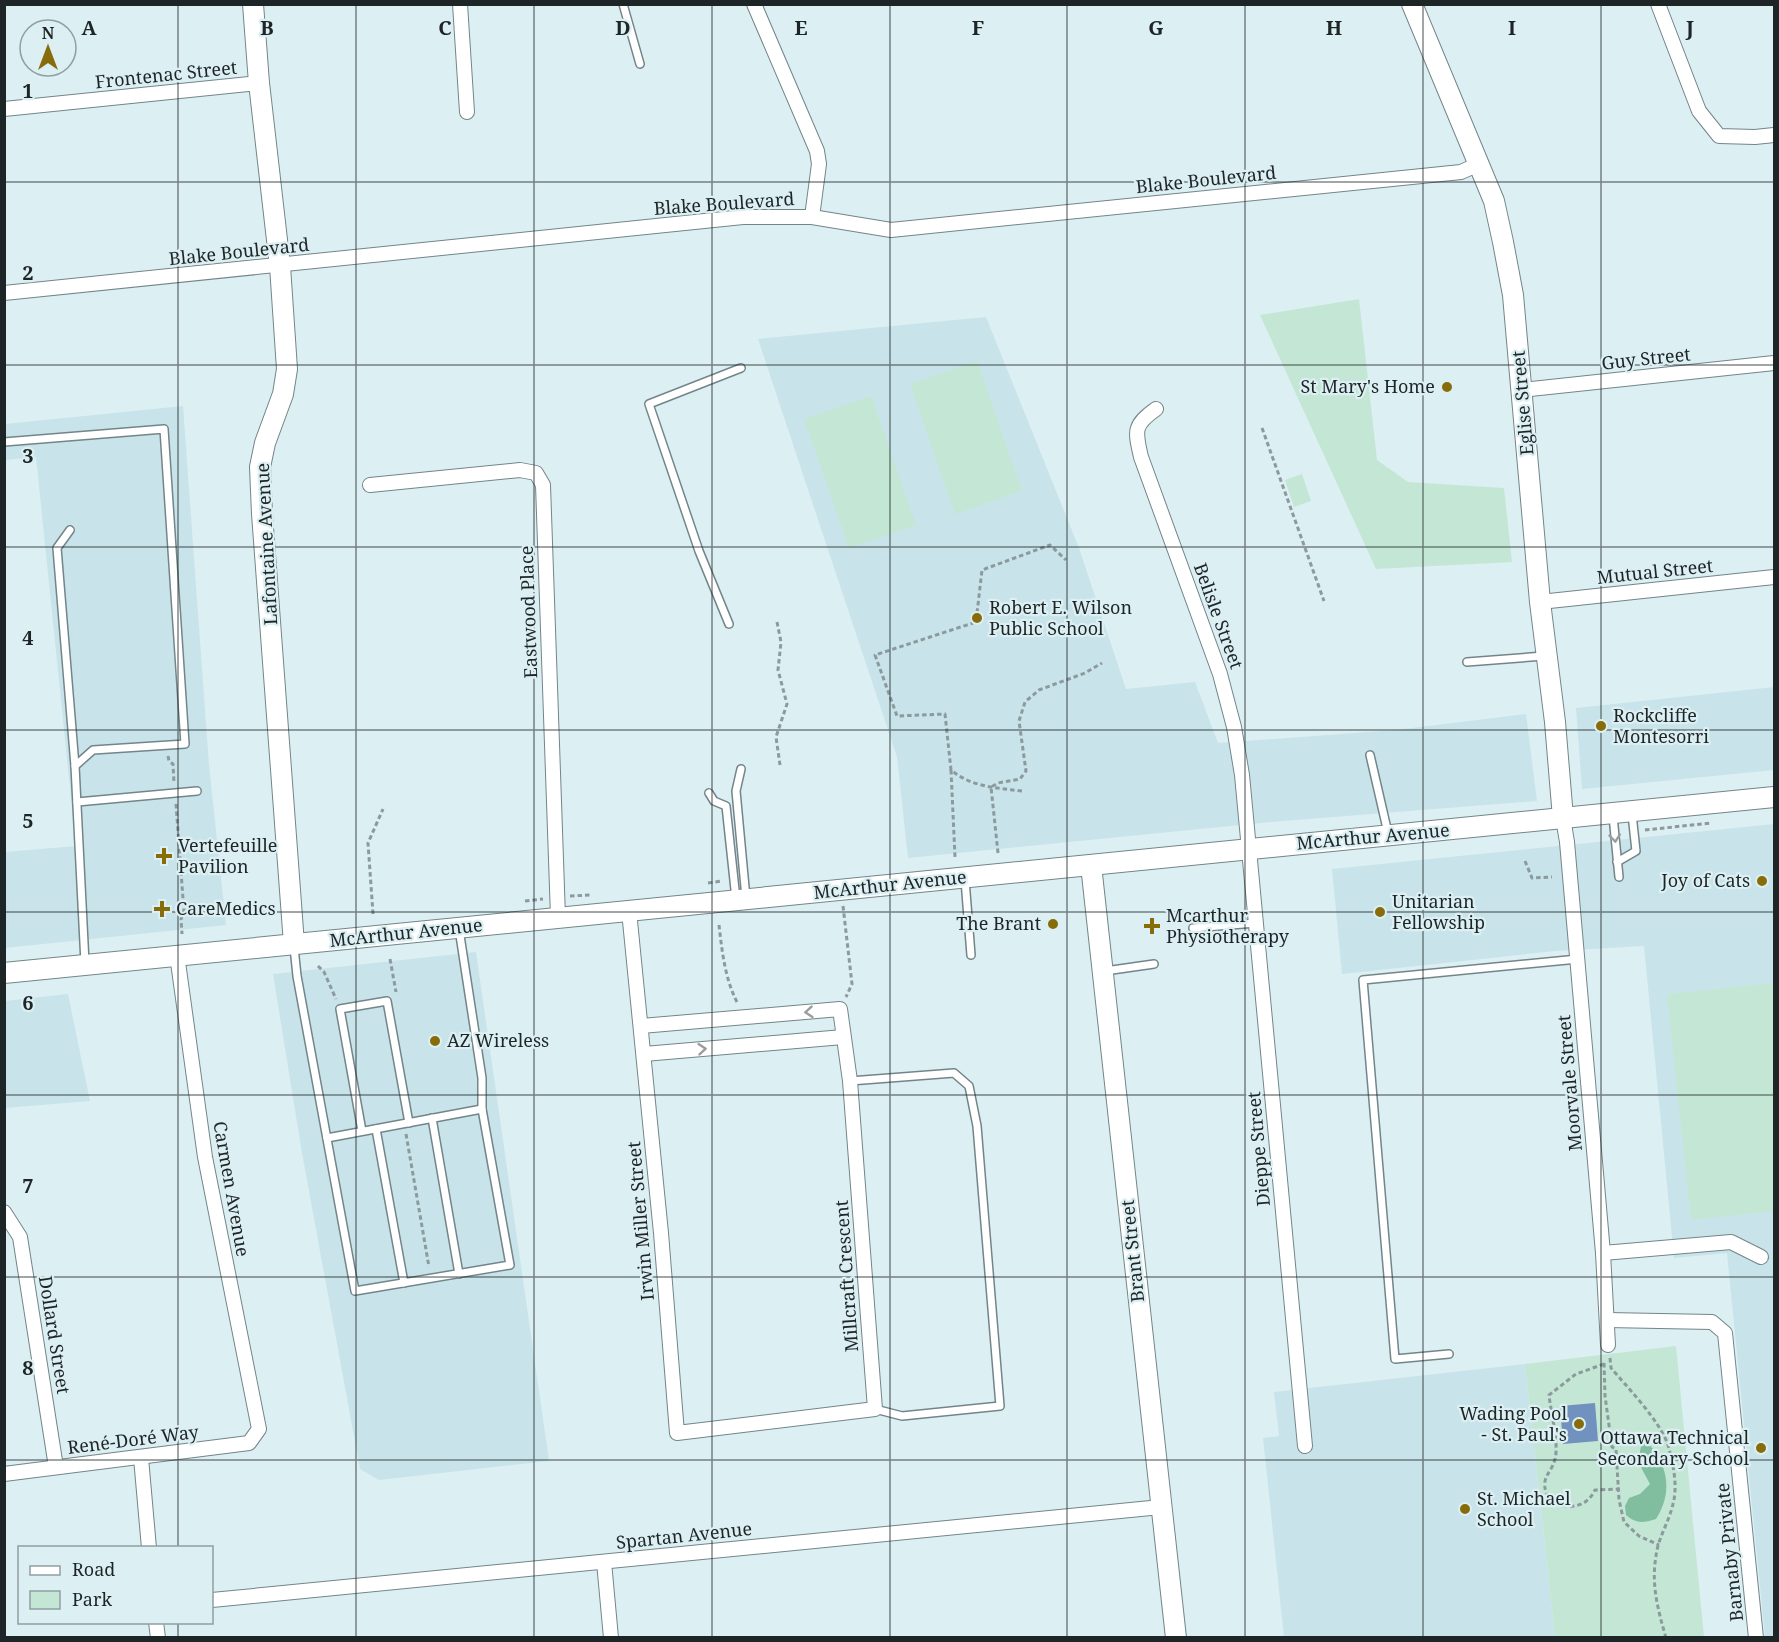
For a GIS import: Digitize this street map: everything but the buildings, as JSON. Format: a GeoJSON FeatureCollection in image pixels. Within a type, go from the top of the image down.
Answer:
{"type":"FeatureCollection","features":[{"type":"Feature","properties":{"kind":"street","name":"Lafontaine Avenue"},"geometry":{"type":"LineString","coordinates":[[253,4],[259,83],[280,266],[286,369],[283,394],[265,443],[260,466],[294,944]]}},
{"type":"Feature","properties":{"kind":"street"},"geometry":{"type":"LineString","coordinates":[[460,4],[467,112]]}},
{"type":"Feature","properties":{"kind":"street"},"geometry":{"type":"LineString","coordinates":[[754,4],[817,151],[819,164],[812,217]]}},
{"type":"Feature","properties":{"kind":"street","name":"Eglise Street"},"geometry":{"type":"LineString","coordinates":[[1412,4],[1494,201],[1513,295],[1540,602],[1563,818]]}},
{"type":"Feature","properties":{"kind":"street"},"geometry":{"type":"LineString","coordinates":[[1658,4],[1700,111],[1719,136],[1774,135]]}},
{"type":"Feature","properties":{"kind":"street","name":"Frontenac Street"},"geometry":{"type":"LineString","coordinates":[[4,109],[259,83]]}},
{"type":"Feature","properties":{"kind":"street","name":"Blake Boulevard"},"geometry":{"type":"LineString","coordinates":[[4,293],[744,217],[812,217],[891,230],[1461,172],[1479,164]]}},
{"type":"Feature","properties":{"kind":"street","name":"Guy Street"},"geometry":{"type":"LineString","coordinates":[[1522,390],[1774,363]]}},
{"type":"Feature","properties":{"kind":"street","name":"Belisle Street"},"geometry":{"type":"LineString","coordinates":[[1156,409],[1142,419],[1137,426],[1138,444],[1141,458],[1225,692],[1242,775],[1249,849]]}},
{"type":"Feature","properties":{"kind":"street","name":"Eastwood Place"},"geometry":{"type":"LineString","coordinates":[[370,485],[520,470],[536,473],[543,485],[558,918]]}},
{"type":"Feature","properties":{"kind":"street","name":"Mutual Street"},"geometry":{"type":"LineString","coordinates":[[1540,602],[1774,577]]}},
{"type":"Feature","properties":{"kind":"street","name":"McArthur Avenue"},"geometry":{"type":"LineString","coordinates":[[4,973],[1774,797]]}},
{"type":"Feature","properties":{"kind":"street","name":"Moorvale Street"},"geometry":{"type":"LineString","coordinates":[[1563,818],[1578,959],[1603,1253],[1608,1345]]}},
{"type":"Feature","properties":{"kind":"street","name":"Dieppe Street"},"geometry":{"type":"LineString","coordinates":[[1249,849],[1305,1446]]}},
{"type":"Feature","properties":{"kind":"street","name":"Brant Street"},"geometry":{"type":"LineString","coordinates":[[1091,865],[1176,1638]]}},
{"type":"Feature","properties":{"kind":"street","name":"Irwin Miller Street"},"geometry":{"type":"LineString","coordinates":[[629,911],[644,1054],[677,1432],[875,1409]]}},
{"type":"Feature","properties":{"kind":"street","name":"Carmen Avenue"},"geometry":{"type":"LineString","coordinates":[[177,955],[205,1157],[259,1429]]}},
{"type":"Feature","properties":{"kind":"street"},"geometry":{"type":"LineString","coordinates":[[641,1026],[840,1009]]}},
{"type":"Feature","properties":{"kind":"street","name":"Millcraft Crescent"},"geometry":{"type":"LineString","coordinates":[[840,1009],[850,1081],[875,1409]]}},
{"type":"Feature","properties":{"kind":"street"},"geometry":{"type":"LineString","coordinates":[[644,1054],[843,1037]]}},
{"type":"Feature","properties":{"kind":"street","name":"Dollard Street"},"geometry":{"type":"LineString","coordinates":[[5,1212],[20,1237],[56,1467]]}},
{"type":"Feature","properties":{"kind":"street"},"geometry":{"type":"LineString","coordinates":[[1603,1253],[1731,1242],[1761,1257]]}},
{"type":"Feature","properties":{"kind":"street","name":"Barnaby Private"},"geometry":{"type":"LineString","coordinates":[[1607,1320],[1712,1322],[1725,1333],[1756,1638]]}},
{"type":"Feature","properties":{"kind":"street","name":"René-Doré Way"},"geometry":{"type":"LineString","coordinates":[[4,1473],[249,1443],[259,1429]]}},
{"type":"Feature","properties":{"kind":"street"},"geometry":{"type":"LineString","coordinates":[[141,1458],[149,1546]]}},
{"type":"Feature","properties":{"kind":"street","name":"Spartan Avenue"},"geometry":{"type":"LineString","coordinates":[[213,1600],[1161,1507]]}},
{"type":"Feature","properties":{"kind":"street"},"geometry":{"type":"LineString","coordinates":[[604,1562],[611,1638]]}},
{"type":"Feature","properties":{"kind":"lane"},"geometry":{"type":"LineString","coordinates":[[623,4],[640,64]]}},
{"type":"Feature","properties":{"kind":"lane"},"geometry":{"type":"LineString","coordinates":[[729,624],[699,551],[649,404],[741,368]]}},
{"type":"Feature","properties":{"kind":"lane"},"geometry":{"type":"LineString","coordinates":[[4,442],[164,429],[184,744],[93,750],[75,766]]}},
{"type":"Feature","properties":{"kind":"lane"},"geometry":{"type":"LineString","coordinates":[[70,530],[57,548],[75,766],[85,965]]}},
{"type":"Feature","properties":{"kind":"lane"},"geometry":{"type":"LineString","coordinates":[[1467,662],[1547,656]]}},
{"type":"Feature","properties":{"kind":"lane"},"geometry":{"type":"LineString","coordinates":[[1370,755],[1389,836]]}},
{"type":"Feature","properties":{"kind":"lane"},"geometry":{"type":"LineString","coordinates":[[741,770],[736,791],[741,899]]}},
{"type":"Feature","properties":{"kind":"lane"},"geometry":{"type":"LineString","coordinates":[[77,802],[197,791]]}},
{"type":"Feature","properties":{"kind":"lane"},"geometry":{"type":"LineString","coordinates":[[709,793],[714,801],[726,806],[741,899]]}},
{"type":"Feature","properties":{"kind":"lane"},"geometry":{"type":"LineString","coordinates":[[1619,877],[1617,862],[1622,812]]}},
{"type":"Feature","properties":{"kind":"lane"},"geometry":{"type":"LineString","coordinates":[[1617,862],[1636,851],[1622,812]]}},
{"type":"Feature","properties":{"kind":"lane"},"geometry":{"type":"LineString","coordinates":[[964,878],[971,955]]}},
{"type":"Feature","properties":{"kind":"lane"},"geometry":{"type":"LineString","coordinates":[[1193,928],[1256,923]]}},
{"type":"Feature","properties":{"kind":"lane"},"geometry":{"type":"LineString","coordinates":[[294,944],[297,976],[356,1291],[510,1265],[482,1109],[482,1078],[459,927]]}},
{"type":"Feature","properties":{"kind":"lane"},"geometry":{"type":"LineString","coordinates":[[1449,1354],[1395,1359],[1363,980],[1578,959]]}},
{"type":"Feature","properties":{"kind":"lane"},"geometry":{"type":"LineString","coordinates":[[1103,971],[1154,964]]}},
{"type":"Feature","properties":{"kind":"lane"},"geometry":{"type":"LineString","coordinates":[[362,1131],[340,1009],[387,1001],[409,1123]]}},
{"type":"Feature","properties":{"kind":"lane"},"geometry":{"type":"LineString","coordinates":[[850,1081],[954,1073],[969,1086],[977,1126],[1000,1406],[902,1416],[875,1409]]}},
{"type":"Feature","properties":{"kind":"lane"},"geometry":{"type":"LineString","coordinates":[[327,1138],[482,1109]]}},
{"type":"Feature","properties":{"kind":"lane"},"geometry":{"type":"LineString","coordinates":[[432,1118],[459,1274]]}},
{"type":"Feature","properties":{"kind":"lane"},"geometry":{"type":"LineString","coordinates":[[376,1128],[404,1283]]}},
{"type":"Feature","properties":{"kind":"path"},"geometry":{"type":"LineString","coordinates":[[1262,429],[1324,601]]}},
{"type":"Feature","properties":{"kind":"path"},"geometry":{"type":"LineString","coordinates":[[955,857],[951,770],[945,714],[897,716],[875,655],[976,622],[982,570],[1050,544],[1066,560]]}},
{"type":"Feature","properties":{"kind":"path"},"geometry":{"type":"LineString","coordinates":[[777,622],[781,642],[778,670],[787,704],[776,737],[780,765]]}},
{"type":"Feature","properties":{"kind":"path"},"geometry":{"type":"LineString","coordinates":[[991,787],[1020,778],[1026,771],[1019,721],[1025,702],[1039,690],[1085,673],[1102,663]]}},
{"type":"Feature","properties":{"kind":"path"},"geometry":{"type":"LineString","coordinates":[[167,745],[169,761],[173,764],[183,912],[182,934]]}},
{"type":"Feature","properties":{"kind":"path"},"geometry":{"type":"LineString","coordinates":[[951,770],[961,778],[991,787],[1022,791]]}},
{"type":"Feature","properties":{"kind":"path"},"geometry":{"type":"LineString","coordinates":[[991,787],[998,853]]}},
{"type":"Feature","properties":{"kind":"path"},"geometry":{"type":"LineString","coordinates":[[373,914],[368,843],[383,808]]}},
{"type":"Feature","properties":{"kind":"path"},"geometry":{"type":"LineString","coordinates":[[1524,861],[1532,878],[1552,877]]}},
{"type":"Feature","properties":{"kind":"path"},"geometry":{"type":"LineString","coordinates":[[840,1009],[852,984],[842,890]]}},
{"type":"Feature","properties":{"kind":"path"},"geometry":{"type":"LineString","coordinates":[[719,925],[731,990],[748,1017]]}},
{"type":"Feature","properties":{"kind":"path"},"geometry":{"type":"LineString","coordinates":[[318,966],[324,972],[340,1009]]}},
{"type":"Feature","properties":{"kind":"path"},"geometry":{"type":"LineString","coordinates":[[1620,1489],[1595,1490],[1580,1507],[1566,1508],[1550,1502],[1544,1490],[1546,1475],[1556,1453],[1550,1395],[1576,1374],[1604,1364],[1609,1357],[1611,1368],[1652,1417],[1668,1443],[1674,1476],[1674,1503],[1656,1554],[1653,1582],[1658,1612],[1666,1638]]}},
{"type":"Feature","properties":{"kind":"path"},"geometry":{"type":"LineString","coordinates":[[1604,1364],[1607,1412],[1612,1447],[1616,1449],[1619,1500],[1624,1522],[1639,1536],[1659,1545]]}},
{"type":"Feature","properties":{"kind":"shaded area","name":"Robert E. Wilson Public School"},"geometry":{"type":"Polygon","coordinates":[[[986,317],[1079,548],[1126,689],[1195,682],[1218,743],[1396,730],[1526,714],[1537,801],[1271,822],[908,858],[897,757],[758,339],[986,317]]]}},
{"type":"Feature","properties":{"kind":"shaded area"},"geometry":{"type":"Polygon","coordinates":[[[183,406],[209,765],[226,925],[5,948],[5,852],[76,846],[36,457],[5,460],[5,424],[183,406]]]}},
{"type":"Feature","properties":{"kind":"shaded area"},"geometry":{"type":"Polygon","coordinates":[[[1774,687],[1774,770],[1582,789],[1576,708],[1774,687]]]}},
{"type":"Feature","properties":{"kind":"shaded area"},"geometry":{"type":"Polygon","coordinates":[[[1774,824],[1774,1637],[1765,1637],[1727,1253],[1674,1258],[1644,946],[1555,951],[1342,974],[1332,869],[1774,824]]]}},
{"type":"Feature","properties":{"kind":"shaded area"},"geometry":{"type":"Polygon","coordinates":[[[476,952],[549,1461],[379,1480],[360,1469],[302,1153],[273,974],[476,952]]]}},
{"type":"Feature","properties":{"kind":"shaded area"},"geometry":{"type":"Polygon","coordinates":[[[68,994],[90,1101],[5,1108],[5,1001],[68,994]]]}},
{"type":"Feature","properties":{"kind":"shaded area"},"geometry":{"type":"Polygon","coordinates":[[[1525,1364],[1555,1637],[1284,1637],[1263,1438],[1279,1436],[1274,1392],[1525,1364]]]}},
{"type":"Feature","properties":{"kind":"green space"},"geometry":{"type":"Polygon","coordinates":[[[1359,299],[1377,460],[1408,482],[1504,488],[1512,562],[1376,569],[1260,315],[1359,299]]]}},
{"type":"Feature","properties":{"kind":"green space"},"geometry":{"type":"Polygon","coordinates":[[[977,361],[1022,491],[955,514],[910,384],[977,361]]]}},
{"type":"Feature","properties":{"kind":"green space"},"geometry":{"type":"Polygon","coordinates":[[[871,396],[916,525],[849,548],[804,419],[871,396]]]}},
{"type":"Feature","properties":{"kind":"green space"},"geometry":{"type":"Polygon","coordinates":[[[1302,474],[1311,501],[1294,507],[1285,480],[1302,474]]]}},
{"type":"Feature","properties":{"kind":"green space"},"geometry":{"type":"Polygon","coordinates":[[[1774,983],[1774,1211],[1691,1220],[1667,994],[1774,983]]]}},
{"type":"Feature","properties":{"kind":"green space"},"geometry":{"type":"Polygon","coordinates":[[[1676,1346],[1704,1637],[1555,1637],[1525,1364],[1676,1346]]]}},
{"type":"Feature","properties":{"kind":"green space"},"geometry":{"type":"Polygon","coordinates":[[[1642,1441],[1652,1447],[1662,1465],[1665,1472],[1666,1496],[1656,1519],[1640,1522],[1626,1515],[1625,1506],[1629,1498],[1640,1494],[1650,1484],[1638,1462],[1642,1441]]]}},
{"type":"Feature","properties":{"kind":"water","name":"Wading Pool - St. Paul's"},"geometry":{"type":"Polygon","coordinates":[[[1595,1403],[1598,1441],[1563,1444],[1560,1406],[1595,1403]]]}},
{"type":"Feature","properties":{"kind":"place","name":"St Mary's Home"},"geometry":{"type":"Point","coordinates":[1447,387]}},
{"type":"Feature","properties":{"kind":"place","name":"Robert E. Wilson Public School"},"geometry":{"type":"Point","coordinates":[977,618]}},
{"type":"Feature","properties":{"kind":"place","name":"Rockcliffe Montesorri"},"geometry":{"type":"Point","coordinates":[1601,726]}},
{"type":"Feature","properties":{"kind":"place","name":"Vertefeuille Pavilion"},"geometry":{"type":"Point","coordinates":[164,856]}},
{"type":"Feature","properties":{"kind":"place","name":"Joy of Cats"},"geometry":{"type":"Point","coordinates":[1762,881]}},
{"type":"Feature","properties":{"kind":"place","name":"CareMedics"},"geometry":{"type":"Point","coordinates":[162,909]}},
{"type":"Feature","properties":{"kind":"place","name":"Unitarian Fellowship"},"geometry":{"type":"Point","coordinates":[1380,912]}},
{"type":"Feature","properties":{"kind":"place","name":"The Brant"},"geometry":{"type":"Point","coordinates":[1053,924]}},
{"type":"Feature","properties":{"kind":"place","name":"Mcarthur Physiotherapy"},"geometry":{"type":"Point","coordinates":[1152,926]}},
{"type":"Feature","properties":{"kind":"place","name":"AZ Wireless"},"geometry":{"type":"Point","coordinates":[435,1041]}},
{"type":"Feature","properties":{"kind":"place","name":"Wading Pool - St. Paul's"},"geometry":{"type":"Point","coordinates":[1579,1424]}},
{"type":"Feature","properties":{"kind":"place","name":"Ottawa Technical Secondary School"},"geometry":{"type":"Point","coordinates":[1761,1448]}},
{"type":"Feature","properties":{"kind":"place","name":"St. Michael School"},"geometry":{"type":"Point","coordinates":[1465,1509]}}]}
